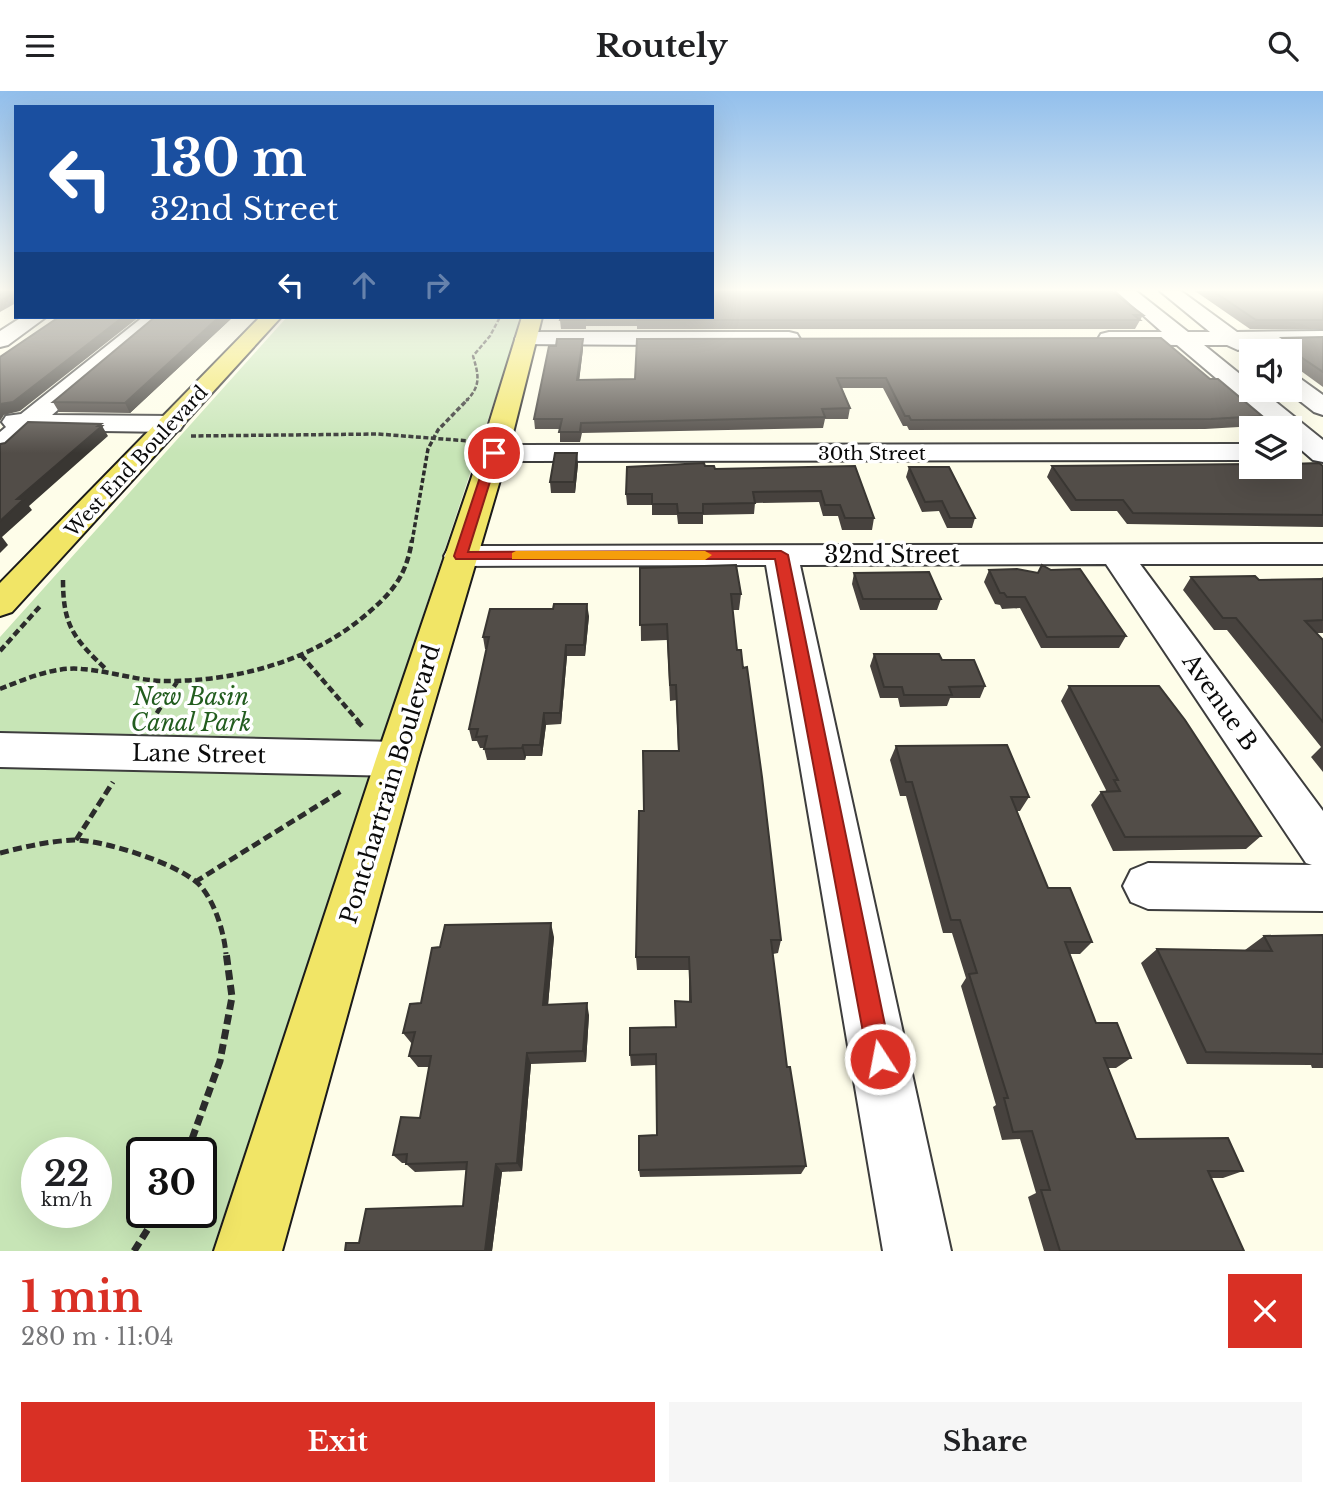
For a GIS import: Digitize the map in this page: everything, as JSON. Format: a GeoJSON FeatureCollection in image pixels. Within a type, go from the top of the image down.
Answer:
{"type":"FeatureCollection","features":[{"type":"Feature","properties":{"kind":"main road","name":"West End Boulevard"},"geometry":{"type":"LineString","coordinates":[[0,604],[245,345]]}},
{"type":"Feature","properties":{"kind":"main road","name":"Pontchartrain Boulevard"},"geometry":{"type":"LineString","coordinates":[[248,1251],[382,745],[460,556],[495,448],[515,345]]}},
{"type":"Feature","properties":{"kind":"street"},"geometry":{"type":"LineString","coordinates":[[0,445],[121,345]]}},
{"type":"Feature","properties":{"kind":"street"},"geometry":{"type":"LineString","coordinates":[[1191,345],[1322,453]]}},
{"type":"Feature","properties":{"kind":"street"},"geometry":{"type":"LineString","coordinates":[[1302,391],[1323,407]]}},
{"type":"Feature","properties":{"kind":"street"},"geometry":{"type":"LineString","coordinates":[[0,422],[165,430]]}},
{"type":"Feature","properties":{"kind":"street","name":"30th Street"},"geometry":{"type":"LineString","coordinates":[[495,448],[1239,452]]}},
{"type":"Feature","properties":{"kind":"street"},"geometry":{"type":"LineString","coordinates":[[1302,452],[1322,453]]}},
{"type":"Feature","properties":{"kind":"street","name":"32nd Street"},"geometry":{"type":"LineString","coordinates":[[460,556],[1323,554]]}},
{"type":"Feature","properties":{"kind":"street"},"geometry":{"type":"LineString","coordinates":[[781,555],[917,1251]]}},
{"type":"Feature","properties":{"kind":"street","name":"Avenue B"},"geometry":{"type":"LineString","coordinates":[[1117,556],[1323,848]]}},
{"type":"Feature","properties":{"kind":"street","name":"Lane Street"},"geometry":{"type":"LineString","coordinates":[[0,750],[382,745]]}},
{"type":"Feature","properties":{"kind":"street"},"geometry":{"type":"LineString","coordinates":[[1148,886],[1323,888]]}},
{"type":"Feature","properties":{"kind":"path"},"geometry":{"type":"LineString","coordinates":[[0,689],[55,671],[79,668],[160,681],[198,680],[242,673],[301,655],[365,617],[396,585],[410,557],[420,484],[433,438],[477,390],[479,377],[473,356],[482,345]]}},
{"type":"Feature","properties":{"kind":"path"},"geometry":{"type":"LineString","coordinates":[[165,430],[368,433],[433,438],[495,448]]}},
{"type":"Feature","properties":{"kind":"path"},"geometry":{"type":"LineString","coordinates":[[63,580],[63,617],[67,628],[107,671]]}},
{"type":"Feature","properties":{"kind":"path"},"geometry":{"type":"LineString","coordinates":[[301,655],[346,711],[382,745]]}},
{"type":"Feature","properties":{"kind":"path"},"geometry":{"type":"LineString","coordinates":[[195,882],[346,788],[348,783]]}},
{"type":"Feature","properties":{"kind":"path"},"geometry":{"type":"LineString","coordinates":[[0,853],[76,840],[127,850],[179,869],[202,888],[224,935],[232,997],[220,1061],[194,1137]]}},
{"type":"Feature","properties":{"kind":"path"},"geometry":{"type":"LineString","coordinates":[[134,1251],[149,1228]]}},
{"type":"Feature","properties":{"kind":"green space","name":"New Basin Canal Park"},"geometry":{"type":"Polygon","coordinates":[[[262,345],[513,345],[212,1251],[0,1251],[0,637],[262,345]]]}},
{"type":"Feature","properties":{"kind":"building"},"geometry":{"type":"Polygon","coordinates":[[[18,345],[87,345],[13,402],[0,404],[0,357],[18,345]]]}},
{"type":"Feature","properties":{"kind":"building"},"geometry":{"type":"Polygon","coordinates":[[[121,345],[188,345],[125,403],[53,402],[121,345]]]}},
{"type":"Feature","properties":{"kind":"building"},"geometry":{"type":"Polygon","coordinates":[[[582,345],[577,380],[635,379],[637,345],[1170,345],[1210,379],[1218,379],[1239,397],[1239,402],[1245,402],[1262,416],[1211,419],[911,420],[909,416],[905,416],[886,378],[837,378],[850,408],[822,409],[825,417],[581,423],[580,432],[559,432],[562,419],[534,419],[549,346],[582,345]]]}},
{"type":"Feature","properties":{"kind":"building"},"geometry":{"type":"Polygon","coordinates":[[[1302,345],[1323,345],[1323,372],[1302,358],[1302,345]]]}},
{"type":"Feature","properties":{"kind":"building"},"geometry":{"type":"Polygon","coordinates":[[[28,422],[102,426],[17,499],[24,499],[0,521],[0,444],[5,443],[28,422]]]}},
{"type":"Feature","properties":{"kind":"building"},"geometry":{"type":"Polygon","coordinates":[[[555,453],[577,453],[574,482],[550,482],[555,453]]]}},
{"type":"Feature","properties":{"kind":"building"},"geometry":{"type":"Polygon","coordinates":[[[704,463],[705,466],[714,466],[715,469],[855,466],[874,518],[845,518],[840,505],[825,505],[821,491],[753,492],[755,503],[703,504],[703,513],[678,513],[677,504],[652,504],[652,494],[626,494],[627,467],[704,463]]]}},
{"type":"Feature","properties":{"kind":"building"},"geometry":{"type":"Polygon","coordinates":[[[1319,463],[1323,466],[1323,515],[1133,513],[1123,500],[1076,500],[1052,466],[1239,464],[1239,479],[1302,479],[1302,464],[1319,463]]]}},
{"type":"Feature","properties":{"kind":"building"},"geometry":{"type":"Polygon","coordinates":[[[909,467],[949,467],[975,518],[950,518],[942,501],[925,502],[909,467]]]}},
{"type":"Feature","properties":{"kind":"building"},"geometry":{"type":"Polygon","coordinates":[[[736,565],[741,594],[731,594],[737,650],[741,650],[743,668],[747,667],[762,777],[781,940],[771,940],[787,1067],[790,1067],[806,1166],[639,1170],[639,1136],[657,1135],[656,1054],[630,1055],[630,1028],[676,1027],[675,1001],[691,1002],[689,957],[636,957],[639,811],[644,811],[643,751],[679,751],[676,685],[670,685],[667,624],[640,625],[640,568],[736,565]]]}},
{"type":"Feature","properties":{"kind":"building"},"geometry":{"type":"Polygon","coordinates":[[[1042,565],[1051,570],[1080,569],[1126,636],[1047,637],[1025,597],[1007,597],[1000,593],[989,570],[1017,569],[1038,573],[1042,565]]]}},
{"type":"Feature","properties":{"kind":"building"},"geometry":{"type":"Polygon","coordinates":[[[929,572],[941,599],[863,599],[854,573],[929,572]]]}},
{"type":"Feature","properties":{"kind":"building"},"geometry":{"type":"Polygon","coordinates":[[[1255,576],[1259,580],[1323,579],[1323,620],[1305,621],[1323,640],[1323,722],[1236,618],[1223,618],[1191,577],[1255,576]]]}},
{"type":"Feature","properties":{"kind":"building"},"geometry":{"type":"Polygon","coordinates":[[[554,604],[587,604],[584,645],[566,645],[560,713],[544,713],[540,745],[484,749],[487,736],[476,737],[478,729],[469,729],[489,637],[483,637],[490,609],[553,609],[554,604]]]}},
{"type":"Feature","properties":{"kind":"building"},"geometry":{"type":"Polygon","coordinates":[[[874,654],[939,654],[942,660],[974,660],[985,686],[949,687],[952,695],[904,695],[902,687],[884,687],[874,654]]]}},
{"type":"Feature","properties":{"kind":"building"},"geometry":{"type":"Polygon","coordinates":[[[1069,686],[1159,686],[1185,720],[1261,836],[1125,837],[1101,792],[1120,791],[1114,780],[1118,780],[1069,686]]]}},
{"type":"Feature","properties":{"kind":"building"},"geometry":{"type":"Polygon","coordinates":[[[1007,745],[1029,797],[1011,797],[1048,888],[1070,888],[1092,942],[1065,942],[1096,1023],[1117,1023],[1131,1058],[1104,1058],[1136,1139],[1228,1138],[1243,1171],[1208,1171],[1244,1251],[1060,1251],[1041,1190],[1050,1190],[1032,1131],[1013,1132],[1004,1098],[1008,1098],[969,974],[977,973],[960,920],[951,920],[912,782],[906,782],[896,746],[1007,745]]]}},
{"type":"Feature","properties":{"kind":"building"},"geometry":{"type":"Polygon","coordinates":[[[551,923],[543,1005],[587,1003],[583,1051],[527,1053],[517,1163],[496,1164],[485,1251],[345,1251],[346,1243],[359,1243],[366,1209],[463,1206],[467,1162],[406,1164],[407,1154],[393,1155],[401,1117],[420,1118],[431,1056],[409,1056],[415,1032],[403,1033],[410,1004],[421,1003],[432,948],[440,947],[445,925],[551,923]]]}},
{"type":"Feature","properties":{"kind":"building"},"geometry":{"type":"Polygon","coordinates":[[[1323,935],[1323,1054],[1206,1052],[1157,949],[1272,951],[1264,936],[1323,935]]]}},
{"type":"Feature","properties":{"kind":"slow traffic"},"geometry":{"type":"LineString","coordinates":[[516,556],[705,555]]}},
{"type":"Feature","properties":{"kind":"route"},"geometry":{"type":"LineString","coordinates":[[494,453],[460,556],[781,555],[880,1059]]}}]}
